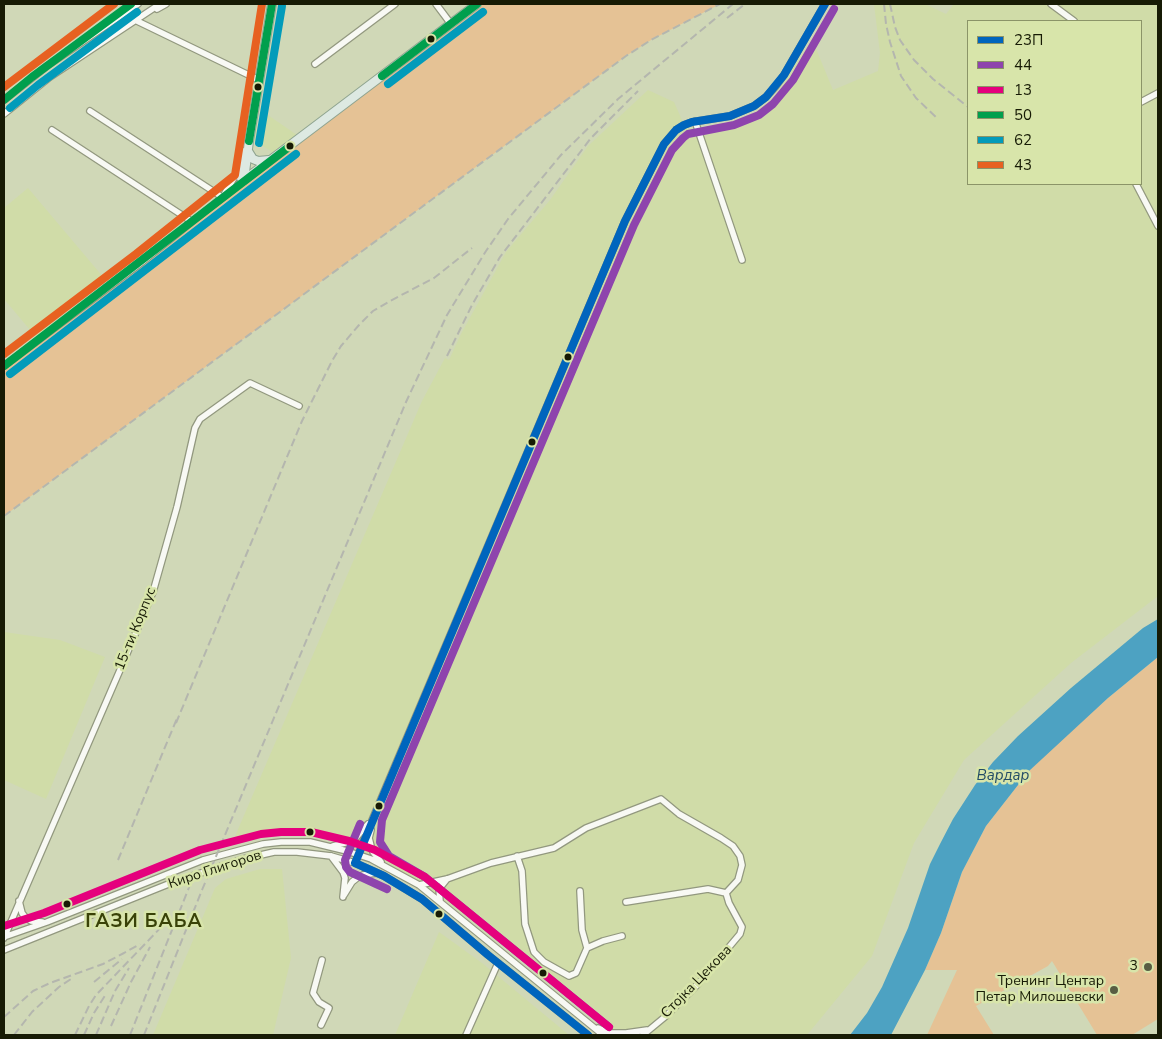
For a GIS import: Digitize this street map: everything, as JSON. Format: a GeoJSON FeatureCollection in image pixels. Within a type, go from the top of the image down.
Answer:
{"type":"FeatureCollection","features":[{"type":"Feature","properties":{"kind":"main road"},"geometry":{"type":"LineString","coordinates":[[244,180],[272,4]]}},
{"type":"Feature","properties":{"kind":"main road"},"geometry":{"type":"LineString","coordinates":[[244,180],[478,4]]}},
{"type":"Feature","properties":{"kind":"main road"},"geometry":{"type":"LineString","coordinates":[[244,180],[238,175],[238,170],[249,141]]}},
{"type":"Feature","properties":{"kind":"main road"},"geometry":{"type":"LineString","coordinates":[[248,151],[258,161],[273,159]]}},
{"type":"Feature","properties":{"kind":"street"},"geometry":{"type":"LineString","coordinates":[[4,100],[131,4]]}},
{"type":"Feature","properties":{"kind":"street"},"geometry":{"type":"LineString","coordinates":[[88,37],[138,4]]}},
{"type":"Feature","properties":{"kind":"street"},"geometry":{"type":"LineString","coordinates":[[4,114],[50,77],[160,4]]}},
{"type":"Feature","properties":{"kind":"street"},"geometry":{"type":"LineString","coordinates":[[98,45],[166,4]]}},
{"type":"Feature","properties":{"kind":"street"},"geometry":{"type":"LineString","coordinates":[[315,64],[395,4]]}},
{"type":"Feature","properties":{"kind":"street"},"geometry":{"type":"LineString","coordinates":[[436,4],[451,24]]}},
{"type":"Feature","properties":{"kind":"street"},"geometry":{"type":"LineString","coordinates":[[355,864],[372,818],[633,204],[670,136],[684,125],[730,116],[754,106],[766,97],[784,74],[825,4]]}},
{"type":"Feature","properties":{"kind":"street"},"geometry":{"type":"LineString","coordinates":[[1051,4],[1073,20]]}},
{"type":"Feature","properties":{"kind":"street"},"geometry":{"type":"LineString","coordinates":[[137,21],[259,80]]}},
{"type":"Feature","properties":{"kind":"street"},"geometry":{"type":"LineString","coordinates":[[1142,101],[1158,93]]}},
{"type":"Feature","properties":{"kind":"street"},"geometry":{"type":"LineString","coordinates":[[90,111],[222,197]]}},
{"type":"Feature","properties":{"kind":"street"},"geometry":{"type":"LineString","coordinates":[[695,122],[742,260]]}},
{"type":"Feature","properties":{"kind":"street"},"geometry":{"type":"LineString","coordinates":[[52,130],[191,221]]}},
{"type":"Feature","properties":{"kind":"street"},"geometry":{"type":"LineString","coordinates":[[222,197],[238,170]]}},
{"type":"Feature","properties":{"kind":"street"},"geometry":{"type":"LineString","coordinates":[[4,366],[244,180]]}},
{"type":"Feature","properties":{"kind":"street"},"geometry":{"type":"LineString","coordinates":[[1137,185],[1158,226]]}},
{"type":"Feature","properties":{"kind":"street","name":"15-ти Корпус"},"geometry":{"type":"LineString","coordinates":[[4,937],[118,676],[152,592],[200,419],[250,383],[299,406]]}},
{"type":"Feature","properties":{"kind":"street"},"geometry":{"type":"LineString","coordinates":[[420,885],[517,856],[554,848],[586,828],[662,799],[679,814],[700,828],[733,846],[740,856],[742,865],[738,880],[726,894],[708,889],[626,902]]}},
{"type":"Feature","properties":{"kind":"street"},"geometry":{"type":"LineString","coordinates":[[331,847],[354,841],[372,818]]}},
{"type":"Feature","properties":{"kind":"street"},"geometry":{"type":"LineString","coordinates":[[372,818],[370,843],[373,852],[382,864]]}},
{"type":"Feature","properties":{"kind":"street","name":"Киро Глигоров"},"geometry":{"type":"LineString","coordinates":[[4,937],[47,922],[184,867],[237,850],[263,844],[310,842],[359,854],[382,864],[420,885],[603,1035]]}},
{"type":"Feature","properties":{"kind":"street","name":"Киро Глигоров"},"geometry":{"type":"LineString","coordinates":[[4,950],[171,883],[249,858],[274,852],[297,852],[331,856],[378,873],[422,899],[588,1035]]}},
{"type":"Feature","properties":{"kind":"street"},"geometry":{"type":"LineString","coordinates":[[331,856],[343,872],[345,878],[343,897],[352,882],[357,878],[363,875],[378,873]]}},
{"type":"Feature","properties":{"kind":"street"},"geometry":{"type":"LineString","coordinates":[[517,856],[522,871],[525,924],[534,952],[544,962],[572,976],[576,973],[587,948],[582,930],[580,891]]}},
{"type":"Feature","properties":{"kind":"street"},"geometry":{"type":"LineString","coordinates":[[440,901],[439,888],[448,878]]}},
{"type":"Feature","properties":{"kind":"street","name":"Стојка Цекова"},"geometry":{"type":"LineString","coordinates":[[644,1035],[680,1003],[740,934],[742,927],[726,894]]}},
{"type":"Feature","properties":{"kind":"street"},"geometry":{"type":"LineString","coordinates":[[19,901],[22,913],[28,919],[47,922]]}},
{"type":"Feature","properties":{"kind":"street"},"geometry":{"type":"LineString","coordinates":[[587,948],[622,936]]}},
{"type":"Feature","properties":{"kind":"street"},"geometry":{"type":"LineString","coordinates":[[321,1025],[329,1008],[319,1002],[312,993],[322,960]]}},
{"type":"Feature","properties":{"kind":"street"},"geometry":{"type":"LineString","coordinates":[[466,1035],[498,963]]}},
{"type":"Feature","properties":{"kind":"street"},"geometry":{"type":"LineString","coordinates":[[588,1023],[609,1032],[626,1033],[650,1029]]}},
{"type":"Feature","properties":{"kind":"shaded area"},"geometry":{"type":"Polygon","coordinates":[[[478,4],[720,4],[651,40],[626,56],[4,516],[4,370],[478,4]]]}},
{"type":"Feature","properties":{"kind":"shaded area"},"geometry":{"type":"Polygon","coordinates":[[[874,4],[925,4],[946,14],[954,4],[1158,4],[1158,596],[1071,663],[964,760],[914,843],[872,956],[807,1035],[619,1035],[545,975],[493,938],[442,898],[382,859],[312,831],[266,835],[233,841],[422,401],[445,358],[449,360],[461,334],[506,252],[550,200],[588,146],[648,90],[674,102],[686,129],[741,123],[775,97],[812,39],[833,90],[878,71],[880,53],[874,4]]]}},
{"type":"Feature","properties":{"kind":"shaded area"},"geometry":{"type":"Polygon","coordinates":[[[262,111],[297,135],[274,153],[253,140],[262,111]]]}},
{"type":"Feature","properties":{"kind":"shaded area"},"geometry":{"type":"Polygon","coordinates":[[[28,188],[104,278],[36,337],[4,299],[4,208],[28,188]]]}},
{"type":"Feature","properties":{"kind":"shaded area"},"geometry":{"type":"Polygon","coordinates":[[[4,632],[60,640],[105,657],[46,799],[4,780],[4,632]]]}},
{"type":"Feature","properties":{"kind":"shaded area"},"geometry":{"type":"Polygon","coordinates":[[[1158,657],[1158,1019],[1132,1035],[1097,1035],[1052,961],[1048,966],[976,1006],[994,1035],[927,1035],[957,970],[925,970],[941,933],[962,872],[986,826],[1029,771],[1048,752],[1108,698],[1158,657]]]}},
{"type":"Feature","properties":{"kind":"shaded area"},"geometry":{"type":"Polygon","coordinates":[[[260,869],[282,869],[291,958],[273,1035],[153,1035],[215,888],[226,879],[260,869]]]}},
{"type":"Feature","properties":{"kind":"shaded area"},"geometry":{"type":"Polygon","coordinates":[[[439,932],[482,963],[569,1035],[395,1035],[439,932]]]}},
{"type":"Feature","properties":{"kind":"water","name":"Вардар"},"geometry":{"type":"Polygon","coordinates":[[[1158,619],[1158,657],[1108,698],[1029,771],[986,826],[962,872],[941,933],[925,970],[891,1035],[850,1035],[867,1013],[882,987],[908,928],[930,864],[953,819],[975,785],[993,762],[1018,736],[1071,688],[1143,628],[1158,619]]]}},
{"type":"Feature","properties":{"kind":"railway"},"geometry":{"type":"LineString","coordinates":[[4,516],[626,56],[651,40],[720,4]]}},
{"type":"Feature","properties":{"kind":"railway"},"geometry":{"type":"LineString","coordinates":[[144,1035],[202,890],[406,402],[447,315],[508,219],[561,155],[618,99],[733,4]]}},
{"type":"Feature","properties":{"kind":"railway"},"geometry":{"type":"LineString","coordinates":[[727,18],[745,4]]}},
{"type":"Feature","properties":{"kind":"railway"},"geometry":{"type":"LineString","coordinates":[[884,4],[890,42],[901,76],[916,98],[937,118]]}},
{"type":"Feature","properties":{"kind":"railway"},"geometry":{"type":"LineString","coordinates":[[890,4],[900,40],[914,60],[933,79],[967,106]]}},
{"type":"Feature","properties":{"kind":"railway"},"geometry":{"type":"LineString","coordinates":[[447,356],[472,305],[500,257],[591,138],[638,91]]}},
{"type":"Feature","properties":{"kind":"railway"},"geometry":{"type":"LineString","coordinates":[[176,723],[302,421],[341,346],[373,311],[434,278],[472,248]]}},
{"type":"Feature","properties":{"kind":"railway"},"geometry":{"type":"LineString","coordinates":[[118,860],[178,716]]}},
{"type":"Feature","properties":{"kind":"railway"},"geometry":{"type":"LineString","coordinates":[[130,1035],[190,885]]}},
{"type":"Feature","properties":{"kind":"railway"},"geometry":{"type":"LineString","coordinates":[[75,1035],[96,995],[168,920]]}},
{"type":"Feature","properties":{"kind":"railway"},"geometry":{"type":"LineString","coordinates":[[4,1017],[33,991],[103,964],[140,944]]}},
{"type":"Feature","properties":{"kind":"railway"},"geometry":{"type":"LineString","coordinates":[[111,1026],[131,982],[150,947]]}},
{"type":"Feature","properties":{"kind":"railway"},"geometry":{"type":"LineString","coordinates":[[94,982],[122,959]]}},
{"type":"Feature","properties":{"kind":"railway"},"geometry":{"type":"LineString","coordinates":[[96,1035],[115,991],[129,968]]}},
{"type":"Feature","properties":{"kind":"railway"},"geometry":{"type":"LineString","coordinates":[[14,1035],[32,1012],[59,987],[71,979]]}},
{"type":"Feature","properties":{"kind":"railway"},"geometry":{"type":"LineString","coordinates":[[84,1035],[94,1013],[106,994]]}},
{"type":"Feature","properties":{"kind":"transit line","name":"43"},"geometry":{"type":"LineString","coordinates":[[4,87],[114,4]]}},
{"type":"Feature","properties":{"kind":"transit line","name":"50"},"geometry":{"type":"LineString","coordinates":[[4,100],[131,4]]}},
{"type":"Feature","properties":{"kind":"transit line","name":"43"},"geometry":{"type":"LineString","coordinates":[[4,354],[136,254],[235,175],[262,4]]}},
{"type":"Feature","properties":{"kind":"transit line","name":"50"},"geometry":{"type":"LineString","coordinates":[[249,141],[272,4]]}},
{"type":"Feature","properties":{"kind":"transit line","name":"50"},"geometry":{"type":"LineString","coordinates":[[382,76],[477,4]]}},
{"type":"Feature","properties":{"kind":"transit line","name":"23П"},"geometry":{"type":"LineString","coordinates":[[588,1035],[422,899],[384,876],[355,863],[625,221],[664,144],[676,130],[684,125],[730,116],[754,106],[766,97],[784,75],[825,4]]}},
{"type":"Feature","properties":{"kind":"transit line","name":"62"},"geometry":{"type":"LineString","coordinates":[[259,143],[282,6]]}},
{"type":"Feature","properties":{"kind":"transit line","name":"44"},"geometry":{"type":"LineString","coordinates":[[609,1027],[425,877],[389,856],[380,842],[382,820],[634,225],[672,150],[688,134],[734,125],[759,115],[773,104],[793,80],[834,9]]}},
{"type":"Feature","properties":{"kind":"transit line","name":"62"},"geometry":{"type":"LineString","coordinates":[[10,108],[137,12]]}},
{"type":"Feature","properties":{"kind":"transit line","name":"62"},"geometry":{"type":"LineString","coordinates":[[388,84],[483,12]]}},
{"type":"Feature","properties":{"kind":"transit line","name":"50"},"geometry":{"type":"LineString","coordinates":[[4,366],[290,146]]}},
{"type":"Feature","properties":{"kind":"transit line","name":"62"},"geometry":{"type":"LineString","coordinates":[[10,374],[296,154]]}},
{"type":"Feature","properties":{"kind":"transit line","name":"44"},"geometry":{"type":"LineString","coordinates":[[360,824],[345,860],[346,867],[350,872],[387,889]]}},
{"type":"Feature","properties":{"kind":"transit line","name":"13"},"geometry":{"type":"LineString","coordinates":[[4,926],[44,913],[200,850],[261,834],[311,832],[349,841],[375,850],[425,877],[609,1027]]}},
{"type":"Feature","properties":{"kind":"place","name":"3"},"geometry":{"type":"Point","coordinates":[1148,967]}},
{"type":"Feature","properties":{"kind":"place","name":"Тренинг Центар Петар Милошевски"},"geometry":{"type":"Point","coordinates":[1114,990]}},
{"type":"Feature","properties":{"kind":"district","name":"ГАЗИ БАБА"},"geometry":{"type":"Point","coordinates":[144,922]}}]}
